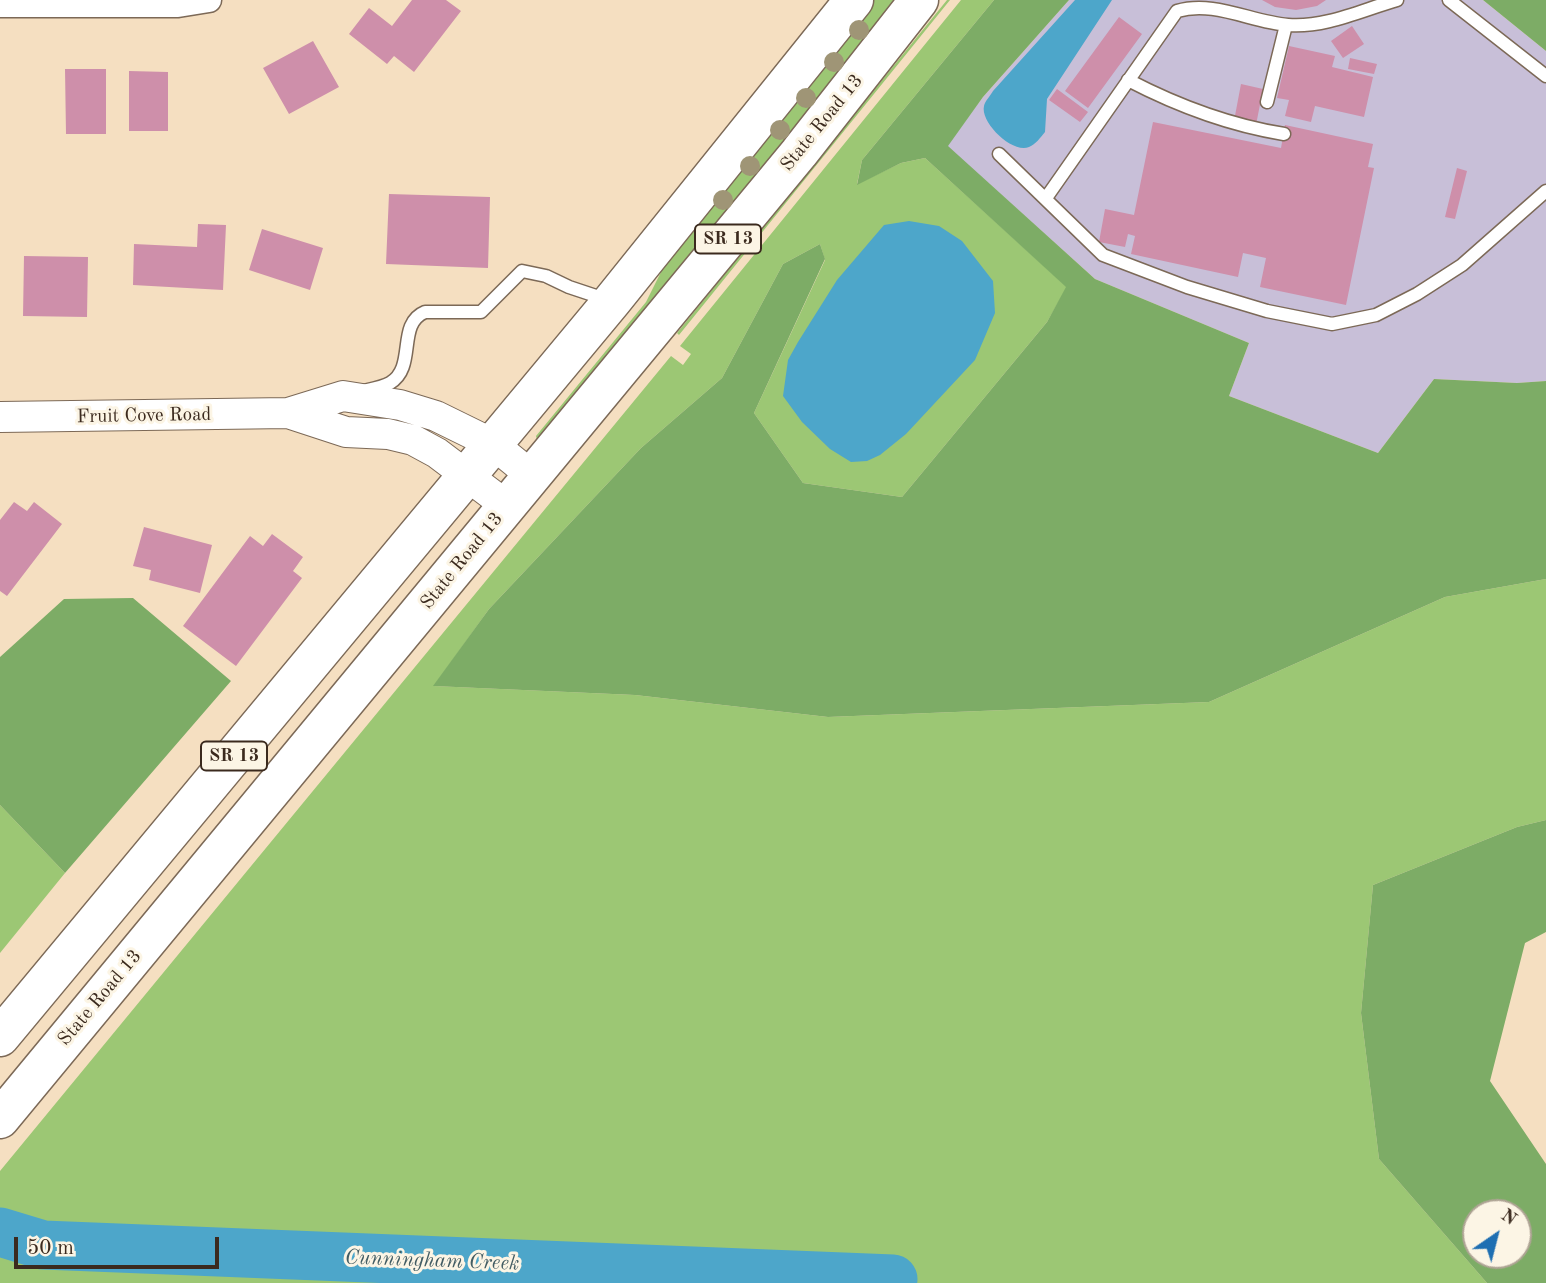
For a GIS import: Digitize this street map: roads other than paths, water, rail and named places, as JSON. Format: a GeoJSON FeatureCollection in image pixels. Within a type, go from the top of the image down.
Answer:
{"type":"FeatureCollection","features":[{"type":"Feature","properties":{"kind":"main road","name":"SR 13"},"geometry":{"type":"LineString","coordinates":[[0,1037],[612,301],[854,0]]}},
{"type":"Feature","properties":{"kind":"main road","name":"State Road 13"},"geometry":{"type":"LineString","coordinates":[[0,1119],[799,153],[919,0]]}},
{"type":"Feature","properties":{"kind":"street"},"geometry":{"type":"LineString","coordinates":[[0,5],[178,5],[209,0]]}},
{"type":"Feature","properties":{"kind":"street","name":"Fruit Cove Road"},"geometry":{"type":"LineString","coordinates":[[0,417],[288,413],[343,396],[400,405],[436,416],[493,444],[532,476]]}},
{"type":"Feature","properties":{"kind":"street","name":"Fruit Cove Road"},"geometry":{"type":"LineString","coordinates":[[288,413],[345,432],[388,434],[413,440],[468,474],[507,506]]}},
{"type":"Feature","properties":{"kind":"lane"},"geometry":{"type":"LineString","coordinates":[[1046,198],[1177,11],[1190,7],[1206,8],[1236,12],[1286,25],[1313,25],[1397,0]]}},
{"type":"Feature","properties":{"kind":"lane"},"geometry":{"type":"LineString","coordinates":[[1449,0],[1546,76]]}},
{"type":"Feature","properties":{"kind":"lane"},"geometry":{"type":"LineString","coordinates":[[1267,102],[1286,25]]}},
{"type":"Feature","properties":{"kind":"lane"},"geometry":{"type":"LineString","coordinates":[[1128,80],[1172,103],[1213,118],[1247,128],[1284,134]]}},
{"type":"Feature","properties":{"kind":"lane"},"geometry":{"type":"LineString","coordinates":[[999,154],[1103,255],[1187,287],[1267,311],[1332,324],[1376,315],[1417,294],[1462,265],[1546,191]]}},
{"type":"Feature","properties":{"kind":"lane"},"geometry":{"type":"LineString","coordinates":[[343,396],[392,382],[405,364],[410,328],[417,315],[425,312],[481,312],[522,271],[546,276],[569,287],[612,301]]}},
{"type":"Feature","properties":{"kind":"water"},"geometry":{"type":"Polygon","coordinates":[[[1075,0],[1112,0],[1047,99],[1045,132],[1029,147],[1014,146],[992,128],[984,113],[985,104],[993,91],[1075,0]]]}},
{"type":"Feature","properties":{"kind":"water"},"geometry":{"type":"Polygon","coordinates":[[[909,221],[939,226],[962,241],[993,281],[995,313],[975,360],[906,434],[880,455],[867,461],[851,462],[830,449],[802,422],[783,396],[788,360],[837,280],[884,225],[909,221]]]}},
{"type":"Feature","properties":{"kind":"waterway","name":"Cunningham Creek"},"geometry":{"type":"LineString","coordinates":[[0,1232],[43,1245],[893,1279]]}},
{"type":"Feature","properties":{"kind":"waterway","name":"Cunningham Creek"},"geometry":{"type":"LineString","coordinates":[[893,1279],[908,1283]]}}]}
